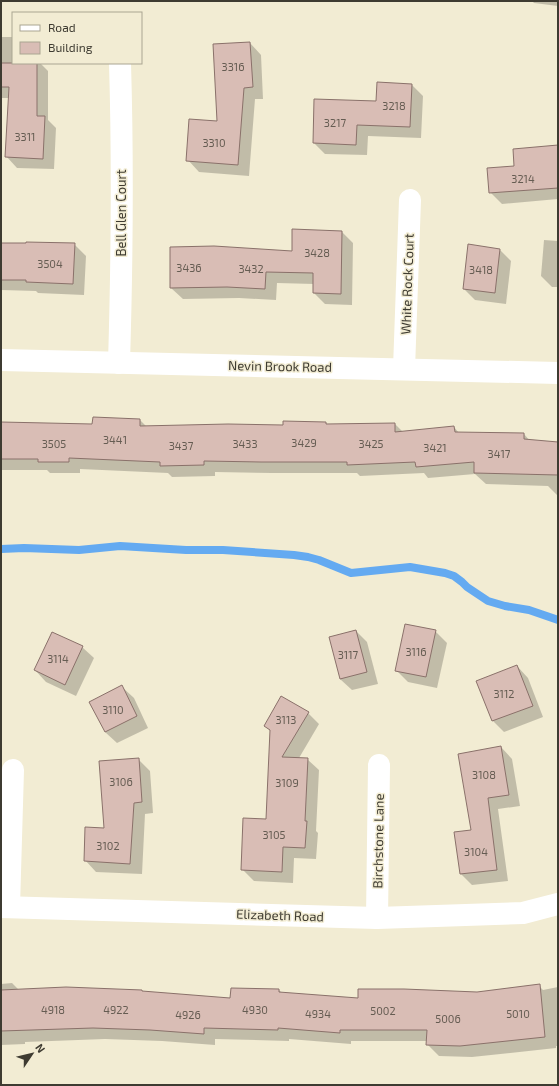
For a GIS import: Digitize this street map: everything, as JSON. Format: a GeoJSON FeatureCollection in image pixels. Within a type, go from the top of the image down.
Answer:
{"type":"FeatureCollection","features":[{"type":"Feature","properties":{"kind":"street","name":"Bell Glen Court"},"geometry":{"type":"LineString","coordinates":[[119,363],[122,120],[120,64]]}},
{"type":"Feature","properties":{"kind":"street","name":"White Rock Court"},"geometry":{"type":"LineString","coordinates":[[404,369],[410,200]]}},
{"type":"Feature","properties":{"kind":"street","name":"Nevin Brook Road"},"geometry":{"type":"LineString","coordinates":[[1,360],[558,373]]}},
{"type":"Feature","properties":{"kind":"street","name":"Birchstone Lane"},"geometry":{"type":"LineString","coordinates":[[377,918],[379,764]]}},
{"type":"Feature","properties":{"kind":"street"},"geometry":{"type":"LineString","coordinates":[[5,907],[13,770]]}},
{"type":"Feature","properties":{"kind":"street","name":"Elizabeth Road"},"geometry":{"type":"LineString","coordinates":[[5,907],[377,918],[523,913],[558,904]]}},
{"type":"Feature","properties":{"kind":"building"},"geometry":{"type":"Polygon","coordinates":[[[250,42],[253,87],[244,88],[238,165],[186,161],[189,119],[217,121],[213,44],[250,42]]]}},
{"type":"Feature","properties":{"kind":"building"},"geometry":{"type":"Polygon","coordinates":[[[1,63],[37,64],[37,116],[45,116],[43,159],[5,157],[9,87],[1,87],[1,63]]]}},
{"type":"Feature","properties":{"kind":"building"},"geometry":{"type":"Polygon","coordinates":[[[377,82],[412,84],[410,127],[357,125],[356,145],[313,143],[314,99],[376,101],[377,82]]]}},
{"type":"Feature","properties":{"kind":"building"},"geometry":{"type":"Polygon","coordinates":[[[558,145],[558,188],[489,193],[487,168],[514,166],[513,149],[558,145]]]}},
{"type":"Feature","properties":{"kind":"building"},"geometry":{"type":"Polygon","coordinates":[[[292,229],[342,231],[341,294],[313,293],[313,273],[266,272],[265,289],[227,287],[170,288],[170,247],[214,246],[292,251],[292,229]]]}},
{"type":"Feature","properties":{"kind":"building"},"geometry":{"type":"Polygon","coordinates":[[[1,243],[75,243],[73,284],[26,282],[26,280],[1,280],[1,243]]]}},
{"type":"Feature","properties":{"kind":"building"},"geometry":{"type":"Polygon","coordinates":[[[468,244],[500,249],[495,293],[463,289],[468,244]]]}},
{"type":"Feature","properties":{"kind":"building"},"geometry":{"type":"Polygon","coordinates":[[[93,417],[140,419],[140,426],[228,424],[283,425],[283,421],[326,422],[326,424],[395,423],[395,432],[454,426],[455,432],[524,433],[524,439],[558,442],[558,475],[474,473],[474,462],[416,467],[415,462],[347,465],[347,462],[204,461],[204,465],[160,466],[160,462],[69,458],[69,462],[38,462],[38,459],[1,459],[1,422],[92,424],[93,417]]]}},
{"type":"Feature","properties":{"kind":"building"},"geometry":{"type":"Polygon","coordinates":[[[405,624],[436,630],[426,677],[395,671],[405,624]]]}},
{"type":"Feature","properties":{"kind":"building"},"geometry":{"type":"Polygon","coordinates":[[[356,630],[367,672],[340,679],[329,637],[356,630]]]}},
{"type":"Feature","properties":{"kind":"building"},"geometry":{"type":"Polygon","coordinates":[[[52,632],[83,646],[65,685],[34,670],[52,632]]]}},
{"type":"Feature","properties":{"kind":"building"},"geometry":{"type":"Polygon","coordinates":[[[517,665],[533,706],[492,721],[476,681],[517,665]]]}},
{"type":"Feature","properties":{"kind":"building"},"geometry":{"type":"Polygon","coordinates":[[[122,685],[137,716],[105,732],[89,702],[122,685]]]}},
{"type":"Feature","properties":{"kind":"building"},"geometry":{"type":"Polygon","coordinates":[[[281,696],[309,712],[282,757],[308,758],[305,848],[283,847],[282,872],[241,870],[243,818],[266,819],[270,730],[264,726],[281,696]]]}},
{"type":"Feature","properties":{"kind":"building"},"geometry":{"type":"Polygon","coordinates":[[[501,746],[509,795],[488,798],[497,870],[460,874],[454,832],[471,830],[458,754],[501,746]]]}},
{"type":"Feature","properties":{"kind":"building"},"geometry":{"type":"Polygon","coordinates":[[[139,758],[142,802],[134,803],[130,864],[84,861],[85,827],[104,828],[99,761],[139,758]]]}},
{"type":"Feature","properties":{"kind":"building"},"geometry":{"type":"Polygon","coordinates":[[[540,984],[545,1037],[460,1046],[426,1045],[427,1030],[340,1030],[340,1033],[278,1028],[278,1030],[204,1028],[204,1034],[93,1028],[1,1031],[1,990],[66,987],[142,990],[230,998],[231,988],[279,989],[279,992],[358,998],[358,989],[477,992],[540,984]]]}},
{"type":"Feature","properties":{"kind":"waterway"},"geometry":{"type":"LineString","coordinates":[[1,549],[24,548],[79,550],[120,546],[186,550],[223,550],[308,557],[351,573],[410,567],[454,576],[488,601],[505,606],[529,610],[558,620]]}}]}
